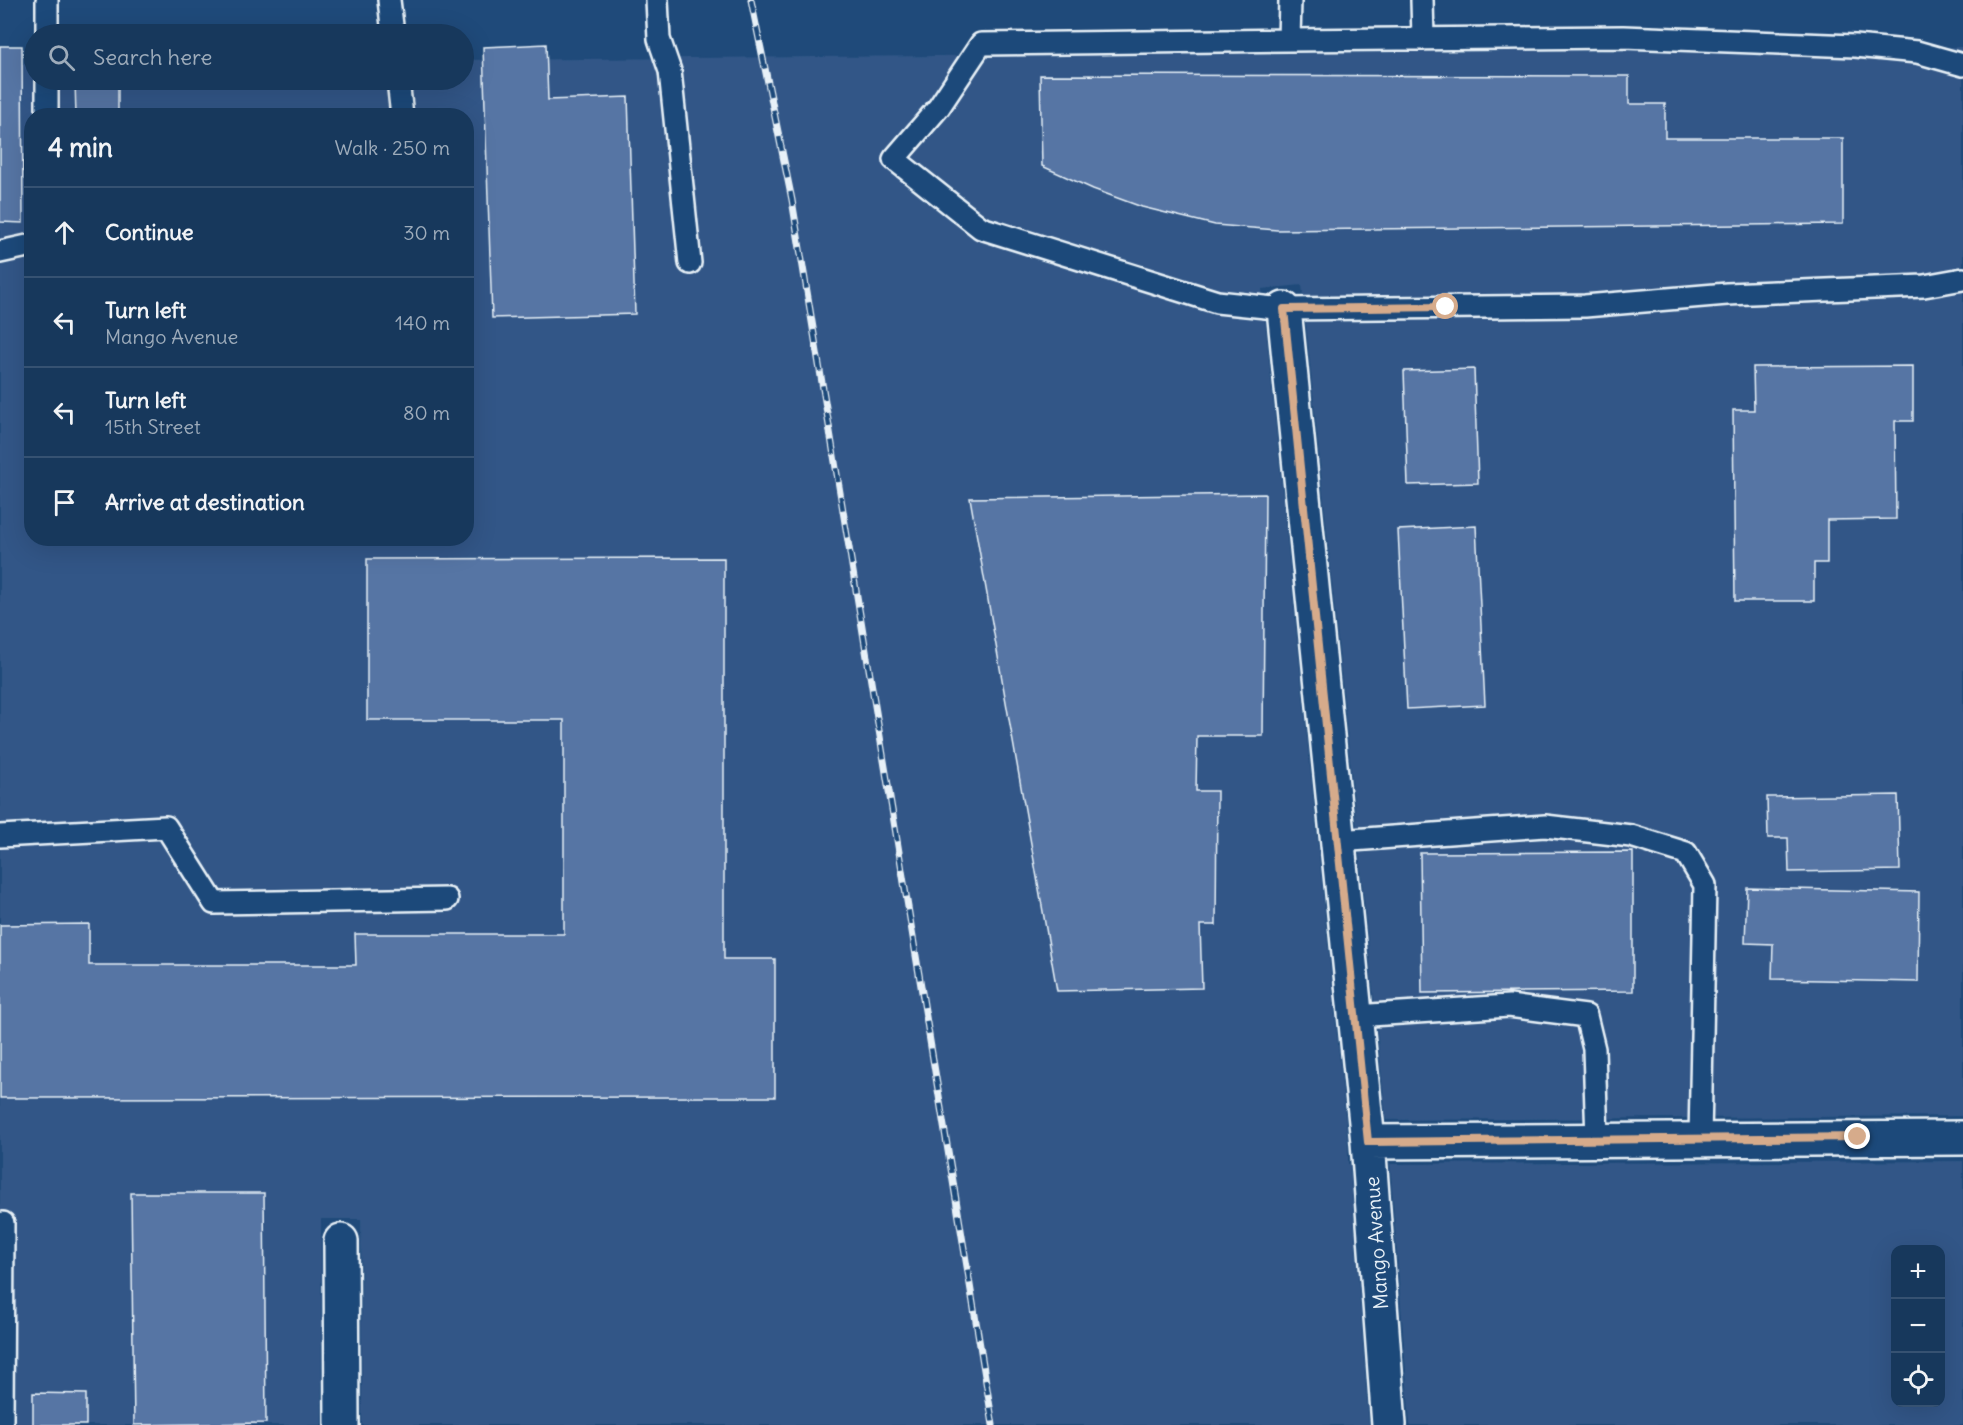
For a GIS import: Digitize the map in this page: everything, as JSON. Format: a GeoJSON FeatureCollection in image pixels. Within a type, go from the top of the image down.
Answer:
{"type":"FeatureCollection","features":[{"type":"Feature","properties":{"kind":"street","name":"Mango Avenue"},"geometry":{"type":"LineString","coordinates":[[1284,309],[1368,1142],[1389,1425]]}},
{"type":"Feature","properties":{"kind":"street"},"geometry":{"type":"LineString","coordinates":[[1368,1142],[1963,1138]]}},
{"type":"Feature","properties":{"kind":"street"},"geometry":{"type":"LineString","coordinates":[[341,1241],[342,1425]]}},
{"type":"Feature","properties":{"kind":"lane"},"geometry":{"type":"LineString","coordinates":[[47,0],[47,24]]}},
{"type":"Feature","properties":{"kind":"lane"},"geometry":{"type":"LineString","coordinates":[[389,0],[392,24]]}},
{"type":"Feature","properties":{"kind":"lane"},"geometry":{"type":"LineString","coordinates":[[657,0],[659,39],[670,71],[690,263]]}},
{"type":"Feature","properties":{"kind":"lane"},"geometry":{"type":"LineString","coordinates":[[1289,40],[1290,0]]}},
{"type":"Feature","properties":{"kind":"lane"},"geometry":{"type":"LineString","coordinates":[[1422,0],[1423,39]]}},
{"type":"Feature","properties":{"kind":"lane"},"geometry":{"type":"LineString","coordinates":[[1963,65],[1917,51],[1855,46],[1623,37],[981,44],[939,107],[894,159],[981,228],[1217,302],[1284,309],[1585,306],[1726,294],[1924,286],[1963,279]]}},
{"type":"Feature","properties":{"kind":"lane"},"geometry":{"type":"LineString","coordinates":[[47,90],[47,108]]}},
{"type":"Feature","properties":{"kind":"lane"},"geometry":{"type":"LineString","coordinates":[[399,90],[401,108]]}},
{"type":"Feature","properties":{"kind":"lane"},"geometry":{"type":"LineString","coordinates":[[0,252],[24,247]]}},
{"type":"Feature","properties":{"kind":"lane"},"geometry":{"type":"LineString","coordinates":[[1338,841],[1545,826],[1631,836],[1686,853],[1705,885],[1700,1139]]}},
{"type":"Feature","properties":{"kind":"lane"},"geometry":{"type":"LineString","coordinates":[[0,836],[166,827],[214,903],[447,898]]}},
{"type":"Feature","properties":{"kind":"lane"},"geometry":{"type":"LineString","coordinates":[[1355,1016],[1509,1006],[1586,1016],[1594,1049],[1597,1140]]}},
{"type":"Feature","properties":{"kind":"lane"},"geometry":{"type":"LineString","coordinates":[[2,1425],[3,1223]]}},
{"type":"Feature","properties":{"kind":"shaded area"},"geometry":{"type":"Polygon","coordinates":[[[1963,47],[1963,1116],[1386,1120],[1302,285],[1262,289],[1348,1143],[1348,1164],[1350,1164],[1369,1425],[362,1425],[361,1219],[321,1219],[322,1425],[0,1425],[0,64],[24,64],[24,90],[474,90],[474,60],[1963,47]]]}},
{"type":"Feature","properties":{"kind":"shaded area"},"geometry":{"type":"Polygon","coordinates":[[[1963,1161],[1963,1425],[1410,1425],[1390,1164],[1963,1161]]]}},
{"type":"Feature","properties":{"kind":"building"},"geometry":{"type":"Polygon","coordinates":[[[546,44],[548,100],[628,97],[635,314],[492,318],[483,47],[546,44]]]}},
{"type":"Feature","properties":{"kind":"building"},"geometry":{"type":"Polygon","coordinates":[[[0,46],[22,46],[23,223],[0,222],[0,46]]]}},
{"type":"Feature","properties":{"kind":"building"},"geometry":{"type":"Polygon","coordinates":[[[1040,75],[1629,76],[1629,104],[1665,104],[1665,138],[1843,138],[1843,224],[1277,230],[1215,225],[1142,207],[1093,189],[1042,166],[1040,75]]]}},
{"type":"Feature","properties":{"kind":"building"},"geometry":{"type":"Polygon","coordinates":[[[75,90],[118,90],[118,108],[76,108],[75,90]]]}},
{"type":"Feature","properties":{"kind":"building"},"geometry":{"type":"Polygon","coordinates":[[[1913,366],[1913,421],[1895,421],[1896,519],[1827,520],[1827,563],[1814,563],[1814,601],[1735,601],[1733,410],[1754,410],[1753,367],[1913,366]]]}},
{"type":"Feature","properties":{"kind":"building"},"geometry":{"type":"Polygon","coordinates":[[[1474,369],[1478,483],[1408,485],[1404,371],[1474,369]]]}},
{"type":"Feature","properties":{"kind":"building"},"geometry":{"type":"Polygon","coordinates":[[[1265,494],[1263,736],[1197,736],[1196,791],[1217,791],[1216,925],[1200,925],[1202,988],[1057,991],[970,498],[1265,494]]]}},
{"type":"Feature","properties":{"kind":"building"},"geometry":{"type":"Polygon","coordinates":[[[1476,526],[1485,705],[1407,709],[1398,530],[1476,526]]]}},
{"type":"Feature","properties":{"kind":"building"},"geometry":{"type":"Polygon","coordinates":[[[724,558],[724,959],[775,959],[775,1097],[0,1098],[0,925],[89,924],[89,965],[356,965],[355,934],[564,934],[564,720],[367,720],[367,559],[724,558]]]}},
{"type":"Feature","properties":{"kind":"building"},"geometry":{"type":"Polygon","coordinates":[[[1898,795],[1900,870],[1789,872],[1788,838],[1768,838],[1767,797],[1898,795]]]}},
{"type":"Feature","properties":{"kind":"building"},"geometry":{"type":"Polygon","coordinates":[[[1633,852],[1633,991],[1422,993],[1420,853],[1633,852]]]}},
{"type":"Feature","properties":{"kind":"building"},"geometry":{"type":"Polygon","coordinates":[[[1747,888],[1919,892],[1918,982],[1772,979],[1773,944],[1745,943],[1747,888]]]}},
{"type":"Feature","properties":{"kind":"building"},"geometry":{"type":"Polygon","coordinates":[[[131,1193],[264,1193],[266,1423],[134,1425],[131,1193]]]}},
{"type":"Feature","properties":{"kind":"building"},"geometry":{"type":"Polygon","coordinates":[[[33,1393],[86,1394],[86,1425],[33,1425],[33,1393]]]}},
{"type":"Feature","properties":{"kind":"railway"},"geometry":{"type":"LineString","coordinates":[[751,0],[792,200],[993,1425]]}},
{"type":"Feature","properties":{"kind":"route"},"geometry":{"type":"LineString","coordinates":[[1446,307],[1284,309],[1368,1142],[1858,1137]]}}]}
